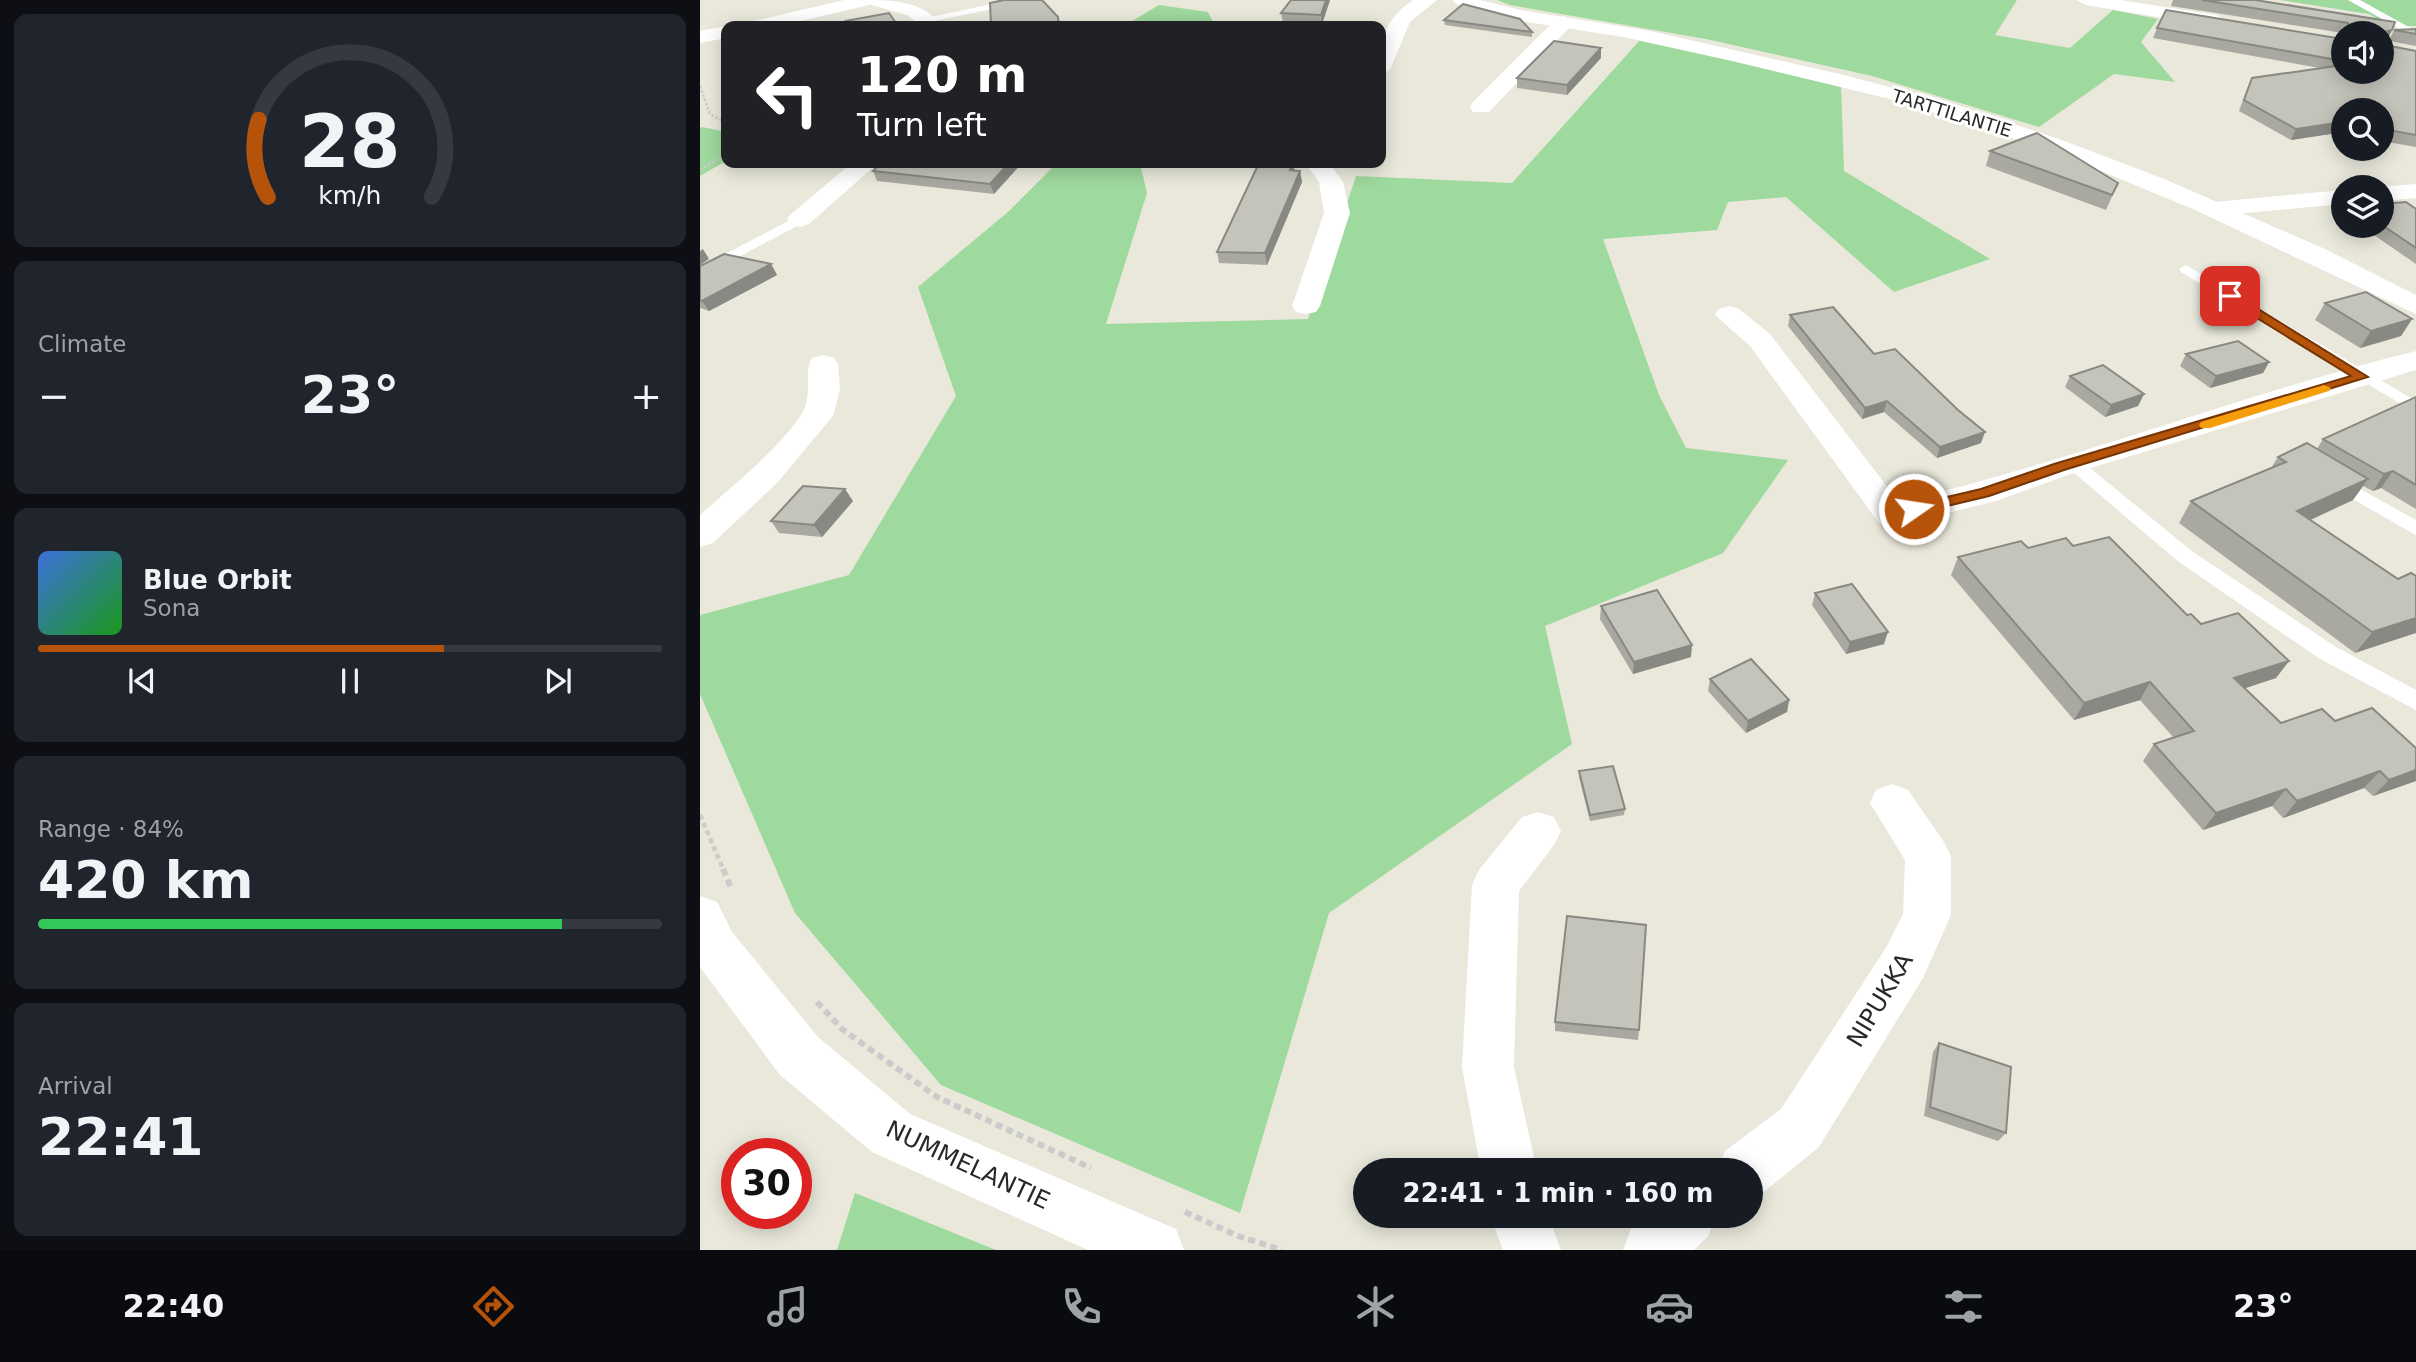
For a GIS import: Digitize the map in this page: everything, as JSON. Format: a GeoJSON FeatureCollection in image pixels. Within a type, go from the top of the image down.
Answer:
{"type":"FeatureCollection","features":[{"type":"Feature","properties":{"kind":"street"},"geometry":{"type":"LineString","coordinates":[[778,21],[867,0]]}},
{"type":"Feature","properties":{"kind":"street"},"geometry":{"type":"LineString","coordinates":[[874,0],[915,11],[928,21]]}},
{"type":"Feature","properties":{"kind":"street"},"geometry":{"type":"LineString","coordinates":[[1386,49],[1409,11],[1428,0]]}},
{"type":"Feature","properties":{"kind":"street","name":"TARTTILANTIE"},"geometry":{"type":"LineString","coordinates":[[1462,0],[1500,12],[1637,34],[1895,95],[2026,136],[2214,209],[2309,252],[2416,306]]}},
{"type":"Feature","properties":{"kind":"street"},"geometry":{"type":"LineString","coordinates":[[2086,0],[2235,24]]}},
{"type":"Feature","properties":{"kind":"street"},"geometry":{"type":"LineString","coordinates":[[1481,107],[1564,22]]}},
{"type":"Feature","properties":{"kind":"street"},"geometry":{"type":"LineString","coordinates":[[700,37],[721,33]]}},
{"type":"Feature","properties":{"kind":"street"},"geometry":{"type":"LineString","coordinates":[[800,219],[860,168]]}},
{"type":"Feature","properties":{"kind":"street"},"geometry":{"type":"LineString","coordinates":[[1306,306],[1338,213],[1331,182],[1321,168]]}},
{"type":"Feature","properties":{"kind":"street"},"geometry":{"type":"LineString","coordinates":[[2394,193],[2416,191]]}},
{"type":"Feature","properties":{"kind":"street"},"geometry":{"type":"LineString","coordinates":[[2214,209],[2331,198]]}},
{"type":"Feature","properties":{"kind":"street"},"geometry":{"type":"LineString","coordinates":[[1729,315],[1760,340],[1891,515],[1984,493],[2073,463],[2416,360]]}},
{"type":"Feature","properties":{"kind":"street"},"geometry":{"type":"LineString","coordinates":[[700,535],[766,474],[817,416],[825,390],[823,364]]}},
{"type":"Feature","properties":{"kind":"street","name":"NIPUKKA"},"geometry":{"type":"LineString","coordinates":[[1762,1158],[1800,1128],[1905,962],[1927,915],[1928,856],[1892,803]]}},
{"type":"Feature","properties":{"kind":"street"},"geometry":{"type":"LineString","coordinates":[[1506,1158],[1488,1067],[1496,885],[1538,831]]}},
{"type":"Feature","properties":{"kind":"street","name":"NUMMELANTIE"},"geometry":{"type":"LineString","coordinates":[[718,907],[715,948],[799,1056],[891,1133],[1165,1229]]}},
{"type":"Feature","properties":{"kind":"street"},"geometry":{"type":"LineString","coordinates":[[1524,1228],[1532,1250]]}},
{"type":"Feature","properties":{"kind":"street"},"geometry":{"type":"LineString","coordinates":[[1652,1250],[1675,1228]]}},
{"type":"Feature","properties":{"kind":"lane"},"geometry":{"type":"LineString","coordinates":[[2353,0],[2416,35]]}},
{"type":"Feature","properties":{"kind":"lane"},"geometry":{"type":"LineString","coordinates":[[938,21],[1005,4]]}},
{"type":"Feature","properties":{"kind":"lane"},"geometry":{"type":"LineString","coordinates":[[700,273],[800,219]]}},
{"type":"Feature","properties":{"kind":"lane"},"geometry":{"type":"LineString","coordinates":[[2186,269],[2411,405]]}},
{"type":"Feature","properties":{"kind":"lane"},"geometry":{"type":"LineString","coordinates":[[2380,414],[2411,405]]}},
{"type":"Feature","properties":{"kind":"lane"},"geometry":{"type":"LineString","coordinates":[[2073,463],[2197,564],[2328,653],[2416,701]]}},
{"type":"Feature","properties":{"kind":"lane"},"geometry":{"type":"LineString","coordinates":[[2315,469],[2416,529]]}},
{"type":"Feature","properties":{"kind":"path"},"geometry":{"type":"LineString","coordinates":[[700,86],[710,114],[721,120]]}},
{"type":"Feature","properties":{"kind":"path"},"geometry":{"type":"LineString","coordinates":[[700,169],[721,158]]}},
{"type":"Feature","properties":{"kind":"path"},"geometry":{"type":"LineString","coordinates":[[700,815],[718,907]]}},
{"type":"Feature","properties":{"kind":"path"},"geometry":{"type":"LineString","coordinates":[[815,999],[842,1029],[937,1097],[1100,1172]]}},
{"type":"Feature","properties":{"kind":"path"},"geometry":{"type":"LineString","coordinates":[[1165,1229],[1238,1236],[1282,1250]]}},
{"type":"Feature","properties":{"kind":"green space"},"geometry":{"type":"Polygon","coordinates":[[[1497,0],[2017,0],[1995,35],[2070,48],[2113,10],[2158,19],[2141,42],[2175,82],[2114,74],[2039,127],[1872,76],[1706,39],[1510,5],[1497,0]]]}},
{"type":"Feature","properties":{"kind":"green space"},"geometry":{"type":"Polygon","coordinates":[[[2280,0],[2416,0],[2416,26],[2394,26],[2394,21],[2382,21],[2369,14],[2280,0]]]}},
{"type":"Feature","properties":{"kind":"green space"},"geometry":{"type":"Polygon","coordinates":[[[1159,5],[1208,12],[1212,21],[1132,21],[1159,5]]]}},
{"type":"Feature","properties":{"kind":"green space"},"geometry":{"type":"Polygon","coordinates":[[[1641,39],[1841,86],[1844,171],[1990,259],[1894,292],[1786,197],[1728,202],[1717,230],[1603,239],[1659,395],[1686,448],[1788,460],[1723,553],[1545,626],[1572,744],[1329,913],[1240,1213],[941,1085],[795,913],[700,694],[700,615],[849,575],[956,396],[918,287],[1008,212],[1052,168],[1141,168],[1147,193],[1106,324],[1308,319],[1356,176],[1512,183],[1641,39]]]}},
{"type":"Feature","properties":{"kind":"green space"},"geometry":{"type":"Polygon","coordinates":[[[700,128],[721,131],[721,164],[700,176],[700,128]]]}},
{"type":"Feature","properties":{"kind":"green space"},"geometry":{"type":"Polygon","coordinates":[[[855,1193],[996,1250],[837,1250],[855,1193]]]}},
{"type":"Feature","properties":{"kind":"building"},"geometry":{"type":"Polygon","coordinates":[[[1004,0],[1042,0],[1058,17],[1058,21],[991,21],[990,3],[1004,0]]]}},
{"type":"Feature","properties":{"kind":"building"},"geometry":{"type":"Polygon","coordinates":[[[1291,0],[1326,0],[1321,15],[1281,13],[1291,0]]]}},
{"type":"Feature","properties":{"kind":"building"},"geometry":{"type":"Polygon","coordinates":[[[2202,0],[2255,0],[2389,21],[2335,21],[2202,0]]]}},
{"type":"Feature","properties":{"kind":"building"},"geometry":{"type":"Polygon","coordinates":[[[1463,4],[1520,19],[1532,32],[1444,20],[1463,4]]]}},
{"type":"Feature","properties":{"kind":"building"},"geometry":{"type":"Polygon","coordinates":[[[2166,10],[2331,37],[2331,59],[2157,28],[2166,10]]]}},
{"type":"Feature","properties":{"kind":"building"},"geometry":{"type":"Polygon","coordinates":[[[889,13],[895,21],[845,21],[889,13]]]}},
{"type":"Feature","properties":{"kind":"building"},"geometry":{"type":"Polygon","coordinates":[[[2416,29],[2416,34],[2394,30],[2416,29]]]}},
{"type":"Feature","properties":{"kind":"building"},"geometry":{"type":"Polygon","coordinates":[[[1554,41],[1601,48],[1567,85],[1517,78],[1554,41]]]}},
{"type":"Feature","properties":{"kind":"building"},"geometry":{"type":"Polygon","coordinates":[[[2394,47],[2416,51],[2416,135],[2394,131],[2394,98],[2331,98],[2331,124],[2296,129],[2244,100],[2252,78],[2331,67],[2331,84],[2394,84],[2394,47]]]}},
{"type":"Feature","properties":{"kind":"building"},"geometry":{"type":"Polygon","coordinates":[[[2037,133],[2118,183],[2112,195],[1990,151],[2037,133]]]}},
{"type":"Feature","properties":{"kind":"building"},"geometry":{"type":"Polygon","coordinates":[[[876,168],[1004,168],[990,184],[873,171],[876,168]]]}},
{"type":"Feature","properties":{"kind":"building"},"geometry":{"type":"Polygon","coordinates":[[[1257,168],[1291,168],[1300,171],[1265,253],[1217,252],[1257,168]]]}},
{"type":"Feature","properties":{"kind":"building"},"geometry":{"type":"Polygon","coordinates":[[[2406,202],[2416,209],[2416,248],[2394,233],[2394,203],[2406,202]]]}},
{"type":"Feature","properties":{"kind":"building"},"geometry":{"type":"Polygon","coordinates":[[[724,254],[771,264],[702,301],[700,266],[724,254]]]}},
{"type":"Feature","properties":{"kind":"building"},"geometry":{"type":"Polygon","coordinates":[[[2366,292],[2412,319],[2371,331],[2325,303],[2366,292]]]}},
{"type":"Feature","properties":{"kind":"building"},"geometry":{"type":"Polygon","coordinates":[[[1833,307],[1874,354],[1895,349],[1958,410],[1985,432],[1940,447],[1887,401],[1865,408],[1790,315],[1833,307]]]}},
{"type":"Feature","properties":{"kind":"building"},"geometry":{"type":"Polygon","coordinates":[[[2238,341],[2269,362],[2216,376],[2186,354],[2238,341]]]}},
{"type":"Feature","properties":{"kind":"building"},"geometry":{"type":"Polygon","coordinates":[[[2103,365],[2144,394],[2111,405],[2070,376],[2103,365]]]}},
{"type":"Feature","properties":{"kind":"building"},"geometry":{"type":"Polygon","coordinates":[[[2416,397],[2416,485],[2393,471],[2384,474],[2323,439],[2416,397]]]}},
{"type":"Feature","properties":{"kind":"building"},"geometry":{"type":"Polygon","coordinates":[[[2307,443],[2368,479],[2297,511],[2398,579],[2411,573],[2416,576],[2416,618],[2372,632],[2191,501],[2286,462],[2278,457],[2307,443]]]}},
{"type":"Feature","properties":{"kind":"building"},"geometry":{"type":"Polygon","coordinates":[[[803,486],[845,489],[814,525],[771,521],[803,486]]]}},
{"type":"Feature","properties":{"kind":"building"},"geometry":{"type":"Polygon","coordinates":[[[2109,537],[2187,615],[2191,614],[2201,624],[2238,613],[2289,661],[2234,678],[2281,723],[2322,709],[2335,721],[2372,708],[2416,748],[2416,770],[2389,780],[2380,771],[2297,801],[2286,789],[2216,813],[2154,744],[2194,731],[2150,682],[2084,703],[1958,557],[2021,541],[2028,548],[2066,538],[2073,546],[2109,537]]]}},
{"type":"Feature","properties":{"kind":"building"},"geometry":{"type":"Polygon","coordinates":[[[1852,584],[1888,632],[1850,642],[1815,593],[1852,584]]]}},
{"type":"Feature","properties":{"kind":"building"},"geometry":{"type":"Polygon","coordinates":[[[1657,590],[1692,645],[1634,662],[1601,606],[1657,590]]]}},
{"type":"Feature","properties":{"kind":"building"},"geometry":{"type":"Polygon","coordinates":[[[1751,659],[1789,700],[1748,721],[1710,679],[1751,659]]]}},
{"type":"Feature","properties":{"kind":"building"},"geometry":{"type":"Polygon","coordinates":[[[1613,766],[1625,809],[1590,815],[1579,771],[1613,766]]]}},
{"type":"Feature","properties":{"kind":"building"},"geometry":{"type":"Polygon","coordinates":[[[1567,916],[1646,925],[1639,1030],[1555,1022],[1567,916]]]}},
{"type":"Feature","properties":{"kind":"building"},"geometry":{"type":"Polygon","coordinates":[[[1939,1043],[2011,1067],[2006,1133],[1930,1107],[1939,1043]]]}},
{"type":"Feature","properties":{"kind":"slow traffic"},"geometry":{"type":"LineString","coordinates":[[2206,425],[2324,388]]}},
{"type":"Feature","properties":{"kind":"route"},"geometry":{"type":"LineString","coordinates":[[1914,509],[1984,493],[2059,467],[2361,377],[2230,296]]}}]}
